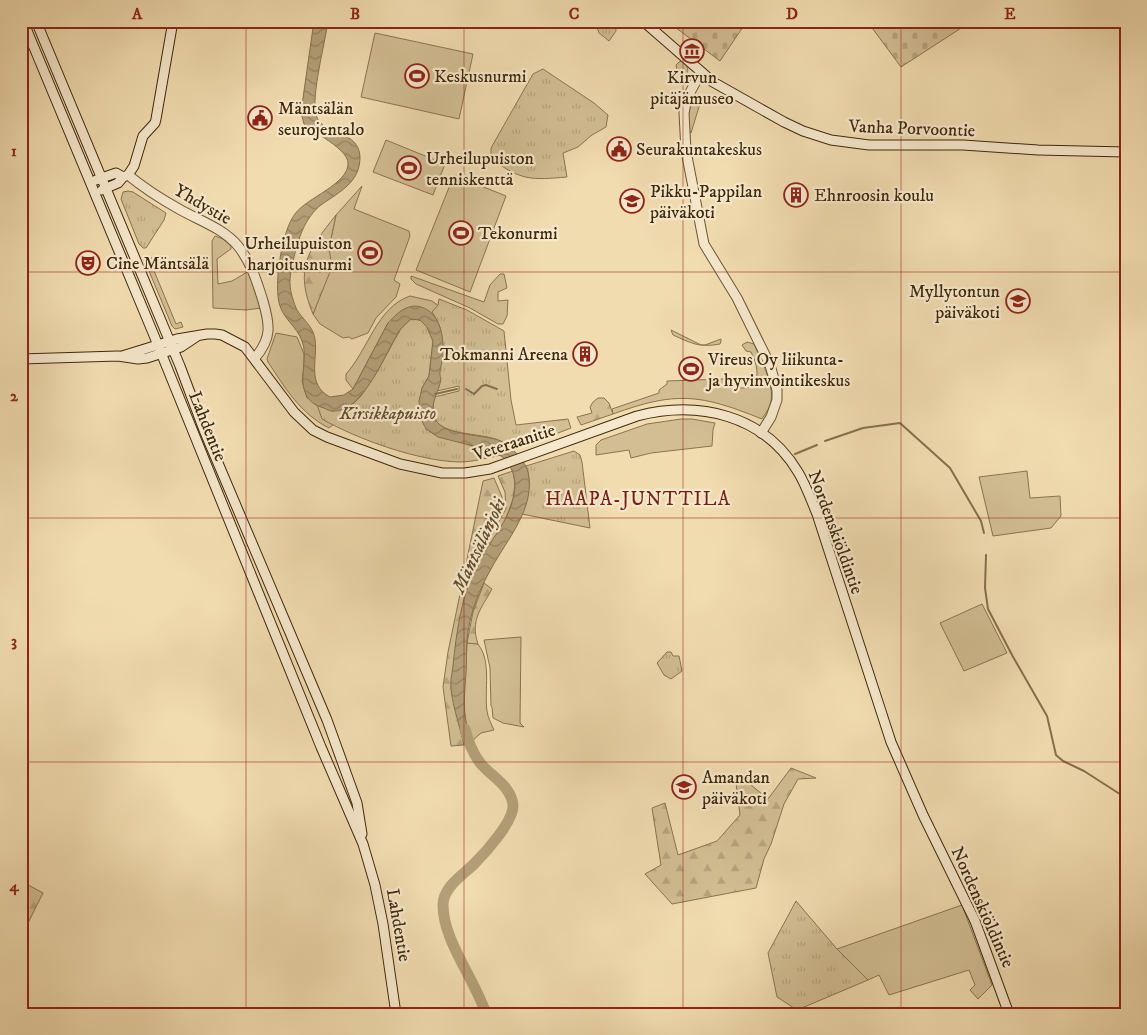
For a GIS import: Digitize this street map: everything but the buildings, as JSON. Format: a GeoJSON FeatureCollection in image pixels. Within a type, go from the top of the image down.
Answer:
{"type":"FeatureCollection","features":[{"type":"Feature","properties":{"kind":"main road","name":"Lahdentie"},"geometry":{"type":"LineString","coordinates":[[23,21],[321,747],[363,844],[375,885],[383,924],[396,1014]]}},
{"type":"Feature","properties":{"kind":"main road","name":"Lahdentie"},"geometry":{"type":"LineString","coordinates":[[36,21],[173,350],[204,430],[335,741],[357,803],[363,844]]}},
{"type":"Feature","properties":{"kind":"main road"},"geometry":{"type":"LineString","coordinates":[[94,192],[118,183],[134,166],[143,136],[156,119],[173,21]]}},
{"type":"Feature","properties":{"kind":"main road","name":"Vanha Porvoontie"},"geometry":{"type":"LineString","coordinates":[[643,21],[713,82],[784,122],[803,131],[836,141],[869,145],[963,145],[1038,150],[1126,152]]}},
{"type":"Feature","properties":{"kind":"main road"},"geometry":{"type":"LineString","coordinates":[[701,72],[687,98],[684,113],[686,151],[704,244],[737,298],[770,364],[777,390],[777,400],[771,417],[760,433]]}},
{"type":"Feature","properties":{"kind":"main road"},"geometry":{"type":"LineString","coordinates":[[90,182],[116,173],[125,176]]}},
{"type":"Feature","properties":{"kind":"main road","name":"Yhdystie"},"geometry":{"type":"LineString","coordinates":[[125,176],[226,236],[236,244],[244,255],[257,281],[269,324],[269,333],[254,358]]}},
{"type":"Feature","properties":{"kind":"main road","name":"Veteraanitie"},"geometry":{"type":"LineString","coordinates":[[122,356],[169,341],[215,334],[222,335],[240,344],[254,358],[294,412],[313,430],[327,438],[400,464],[442,474],[472,473],[501,465],[658,410],[697,410],[721,414],[748,425],[760,433]]}},
{"type":"Feature","properties":{"kind":"main road","name":"Veteraanitie"},"geometry":{"type":"LineString","coordinates":[[122,356],[138,359],[161,355],[181,347],[199,336]]}},
{"type":"Feature","properties":{"kind":"main road"},"geometry":{"type":"LineString","coordinates":[[21,359],[122,356]]}},
{"type":"Feature","properties":{"kind":"main road","name":"Nordenskiöldintie"},"geometry":{"type":"LineString","coordinates":[[760,433],[774,443],[790,460],[807,489],[817,514],[891,742],[922,815],[975,921],[1008,1014]]}},
{"type":"Feature","properties":{"kind":"green space"},"geometry":{"type":"Polygon","coordinates":[[[595,21],[615,21],[616,31],[609,41],[599,33],[595,21]]]}},
{"type":"Feature","properties":{"kind":"green space"},"geometry":{"type":"Polygon","coordinates":[[[667,21],[747,21],[720,61],[667,21]]]}},
{"type":"Feature","properties":{"kind":"green space"},"geometry":{"type":"Polygon","coordinates":[[[867,21],[972,21],[901,67],[867,21]]]}},
{"type":"Feature","properties":{"kind":"green space","name":"Keskusnurmi"},"geometry":{"type":"Polygon","coordinates":[[[375,33],[473,54],[459,119],[361,97],[375,33]]]}},
{"type":"Feature","properties":{"kind":"green space"},"geometry":{"type":"Polygon","coordinates":[[[682,61],[688,68],[687,78],[684,78],[677,70],[676,65],[682,61]]]}},
{"type":"Feature","properties":{"kind":"green space"},"geometry":{"type":"Polygon","coordinates":[[[543,69],[594,103],[608,115],[606,127],[592,135],[578,147],[563,153],[567,177],[544,179],[519,175],[501,166],[491,158],[491,148],[533,74],[543,69]]]}},
{"type":"Feature","properties":{"kind":"green space"},"geometry":{"type":"Polygon","coordinates":[[[698,94],[702,97],[691,133],[689,131],[688,116],[690,107],[698,94]]]}},
{"type":"Feature","properties":{"kind":"green space","name":"Urheilupuiston tenniskenttä"},"geometry":{"type":"Polygon","coordinates":[[[386,140],[445,164],[433,195],[373,172],[386,140]]]}},
{"type":"Feature","properties":{"kind":"green space","name":"Tekonurmi"},"geometry":{"type":"Polygon","coordinates":[[[454,175],[506,196],[470,292],[416,270],[454,175]]]}},
{"type":"Feature","properties":{"kind":"green space","name":"Urheilupuiston harjoitusnurmi"},"geometry":{"type":"Polygon","coordinates":[[[362,186],[354,209],[409,231],[410,236],[394,280],[400,284],[396,297],[376,318],[368,333],[352,339],[349,337],[343,338],[320,324],[313,314],[331,267],[329,248],[336,215],[362,186]]]}},
{"type":"Feature","properties":{"kind":"green space"},"geometry":{"type":"Polygon","coordinates":[[[123,192],[133,192],[166,213],[164,220],[146,248],[139,244],[121,199],[123,192]]]}},
{"type":"Feature","properties":{"kind":"green space"},"geometry":{"type":"Polygon","coordinates":[[[336,215],[329,248],[332,267],[313,314],[307,298],[305,284],[307,261],[311,250],[336,215]]]}},
{"type":"Feature","properties":{"kind":"green space"},"geometry":{"type":"Polygon","coordinates":[[[215,236],[223,239],[231,246],[231,249],[217,259],[218,284],[232,281],[249,271],[261,308],[246,310],[213,308],[212,241],[215,236]]]}},
{"type":"Feature","properties":{"kind":"green space"},"geometry":{"type":"Polygon","coordinates":[[[152,258],[150,261],[176,324],[181,322],[183,327],[175,329],[172,326],[144,259],[152,258]]]}},
{"type":"Feature","properties":{"kind":"green space"},"geometry":{"type":"Polygon","coordinates":[[[500,274],[504,274],[507,288],[498,292],[498,301],[508,300],[507,316],[503,324],[498,324],[470,308],[416,284],[411,279],[411,276],[484,302],[490,285],[500,274]]]}},
{"type":"Feature","properties":{"kind":"green space"},"geometry":{"type":"Polygon","coordinates":[[[410,296],[432,301],[447,312],[388,323],[353,389],[346,380],[346,374],[389,309],[410,296]]]}},
{"type":"Feature","properties":{"kind":"green space"},"geometry":{"type":"Polygon","coordinates":[[[439,299],[467,310],[504,331],[511,400],[516,425],[568,419],[571,428],[514,450],[496,439],[455,431],[437,423],[433,411],[434,397],[459,391],[459,386],[437,391],[439,388],[442,336],[437,320],[432,312],[438,305],[439,299]]]}},
{"type":"Feature","properties":{"kind":"green space","name":"Kirsikkapuisto"},"geometry":{"type":"Polygon","coordinates":[[[411,319],[420,320],[427,327],[433,341],[429,376],[422,388],[420,417],[473,447],[493,451],[501,455],[464,462],[425,458],[388,448],[336,427],[322,419],[317,405],[333,411],[354,403],[361,396],[377,372],[401,328],[411,319]]]}},
{"type":"Feature","properties":{"kind":"green space"},"geometry":{"type":"Polygon","coordinates":[[[671,330],[701,345],[673,335],[671,330]]]}},
{"type":"Feature","properties":{"kind":"green space"},"geometry":{"type":"Polygon","coordinates":[[[276,333],[297,337],[304,354],[302,381],[307,398],[354,403],[356,401],[339,420],[329,428],[302,408],[287,391],[268,362],[267,359],[276,333]]]}},
{"type":"Feature","properties":{"kind":"green space"},"geometry":{"type":"Polygon","coordinates":[[[721,339],[720,344],[705,345],[721,339]]]}},
{"type":"Feature","properties":{"kind":"green space"},"geometry":{"type":"Polygon","coordinates":[[[747,342],[754,344],[771,387],[770,404],[762,419],[721,404],[688,398],[654,402],[613,414],[612,409],[659,393],[659,390],[667,384],[667,381],[724,379],[726,383],[736,387],[744,388],[751,386],[757,377],[757,370],[751,352],[746,351],[742,345],[747,342]]]}},
{"type":"Feature","properties":{"kind":"green space"},"geometry":{"type":"Polygon","coordinates":[[[598,398],[604,398],[609,403],[613,414],[581,425],[577,417],[592,413],[590,407],[598,398]]]}},
{"type":"Feature","properties":{"kind":"green space"},"geometry":{"type":"Polygon","coordinates":[[[681,419],[715,423],[712,446],[651,453],[631,458],[629,450],[596,455],[596,445],[601,440],[647,424],[681,419]]]}},
{"type":"Feature","properties":{"kind":"green space"},"geometry":{"type":"Polygon","coordinates":[[[574,451],[580,455],[582,462],[590,528],[522,514],[526,502],[529,478],[526,466],[574,451]]]}},
{"type":"Feature","properties":{"kind":"green space"},"geometry":{"type":"Polygon","coordinates":[[[513,471],[515,484],[513,499],[504,523],[478,564],[463,603],[451,688],[464,745],[451,746],[443,687],[448,652],[464,575],[471,568],[506,509],[505,492],[498,476],[513,471]]]}},
{"type":"Feature","properties":{"kind":"green space"},"geometry":{"type":"Polygon","coordinates":[[[1027,471],[1030,498],[1060,496],[1061,516],[1051,528],[993,536],[979,477],[1027,471]]]}},
{"type":"Feature","properties":{"kind":"green space"},"geometry":{"type":"Polygon","coordinates":[[[494,478],[502,497],[501,509],[470,564],[465,569],[483,481],[494,478]]]}},
{"type":"Feature","properties":{"kind":"green space"},"geometry":{"type":"Polygon","coordinates":[[[484,583],[492,589],[476,621],[475,628],[478,644],[467,643],[473,612],[484,583]]]}},
{"type":"Feature","properties":{"kind":"green space"},"geometry":{"type":"Polygon","coordinates":[[[982,604],[1007,653],[964,671],[940,623],[982,604]]]}},
{"type":"Feature","properties":{"kind":"green space"},"geometry":{"type":"Polygon","coordinates":[[[521,637],[520,723],[524,727],[503,723],[493,718],[490,668],[484,640],[521,637]]]}},
{"type":"Feature","properties":{"kind":"green space"},"geometry":{"type":"Polygon","coordinates":[[[467,643],[478,644],[485,659],[487,711],[494,730],[481,733],[472,741],[465,717],[464,705],[467,643]]]}},
{"type":"Feature","properties":{"kind":"green space"},"geometry":{"type":"Polygon","coordinates":[[[667,652],[671,652],[673,656],[679,656],[682,671],[671,679],[664,675],[657,663],[667,652]]]}},
{"type":"Feature","properties":{"kind":"green space"},"geometry":{"type":"Polygon","coordinates":[[[791,768],[816,778],[798,779],[784,804],[764,859],[756,888],[672,904],[645,874],[661,865],[652,808],[665,803],[678,855],[717,841],[740,815],[736,783],[745,780],[768,799],[791,768]]]}},
{"type":"Feature","properties":{"kind":"green space"},"geometry":{"type":"Polygon","coordinates":[[[21,881],[43,893],[21,937],[21,881]]]}},
{"type":"Feature","properties":{"kind":"green space"},"geometry":{"type":"Polygon","coordinates":[[[796,901],[837,949],[868,980],[797,1010],[777,997],[768,953],[796,901]]]}},
{"type":"Feature","properties":{"kind":"green space"},"geometry":{"type":"Polygon","coordinates":[[[962,905],[992,985],[978,999],[970,990],[975,985],[969,970],[889,995],[879,975],[868,980],[837,949],[962,905]]]}},
{"type":"Feature","properties":{"kind":"water"},"geometry":{"type":"Polygon","coordinates":[[[314,21],[328,21],[315,95],[316,115],[326,127],[354,142],[360,157],[359,166],[352,180],[341,191],[318,207],[307,222],[299,240],[291,272],[291,294],[299,314],[308,323],[315,339],[315,378],[318,385],[330,397],[344,395],[353,389],[388,323],[399,312],[407,308],[412,306],[421,307],[428,310],[437,320],[442,334],[441,379],[433,406],[437,423],[452,431],[491,438],[508,445],[516,453],[528,472],[528,498],[524,511],[519,523],[482,585],[470,621],[464,708],[472,741],[464,745],[453,703],[451,686],[458,627],[472,574],[511,507],[515,479],[509,465],[493,451],[438,437],[426,429],[420,417],[419,401],[422,388],[429,376],[433,341],[427,327],[420,320],[411,319],[401,329],[381,366],[354,403],[343,409],[331,411],[312,403],[305,393],[303,383],[304,347],[297,331],[284,315],[278,297],[280,258],[286,232],[295,214],[300,208],[342,178],[348,163],[343,152],[304,124],[301,112],[314,21]]]}},
{"type":"Feature","properties":{"kind":"waterway"},"geometry":{"type":"LineString","coordinates":[[466,389],[474,394],[482,386],[486,385],[497,389]]}},
{"type":"Feature","properties":{"kind":"waterway"},"geometry":{"type":"LineString","coordinates":[[435,394],[457,389]]}},
{"type":"Feature","properties":{"kind":"waterway"},"geometry":{"type":"LineString","coordinates":[[825,441],[863,428],[900,423],[950,468],[981,521],[984,533]]}},
{"type":"Feature","properties":{"kind":"waterway"},"geometry":{"type":"LineString","coordinates":[[795,454],[817,445]]}},
{"type":"Feature","properties":{"kind":"waterway"},"geometry":{"type":"LineString","coordinates":[[986,555],[985,588],[988,609],[1047,716],[1056,755],[1126,798]]}},
{"type":"Feature","properties":{"kind":"waterway","name":"Mäntsälänjoki"},"geometry":{"type":"LineString","coordinates":[[465,729],[478,760],[509,792],[513,805],[512,812],[504,828],[479,859],[450,887],[446,893],[443,905],[444,919],[448,932],[486,1014]]}},
{"type":"Feature","properties":{"kind":"place","name":"Kirvun pitäjämuseo"},"geometry":{"type":"Point","coordinates":[692,51]}},
{"type":"Feature","properties":{"kind":"place","name":"Keskusnurmi"},"geometry":{"type":"Point","coordinates":[417,76]}},
{"type":"Feature","properties":{"kind":"place","name":"Mäntsälän seurojentalo"},"geometry":{"type":"Point","coordinates":[260,118]}},
{"type":"Feature","properties":{"kind":"place","name":"Seurakuntakeskus"},"geometry":{"type":"Point","coordinates":[619,149]}},
{"type":"Feature","properties":{"kind":"place","name":"Urheilupuiston tenniskenttä"},"geometry":{"type":"Point","coordinates":[409,168]}},
{"type":"Feature","properties":{"kind":"place","name":"Ehnroosin koulu"},"geometry":{"type":"Point","coordinates":[796,195]}},
{"type":"Feature","properties":{"kind":"place","name":"Pikku-Pappilan päiväkoti"},"geometry":{"type":"Point","coordinates":[632,201]}},
{"type":"Feature","properties":{"kind":"place","name":"Tekonurmi"},"geometry":{"type":"Point","coordinates":[461,233]}},
{"type":"Feature","properties":{"kind":"place","name":"Urheilupuiston harjoitusnurmi"},"geometry":{"type":"Point","coordinates":[370,253]}},
{"type":"Feature","properties":{"kind":"place","name":"Cine Mäntsälä"},"geometry":{"type":"Point","coordinates":[88,263]}},
{"type":"Feature","properties":{"kind":"place","name":"Myllytontun päiväkoti"},"geometry":{"type":"Point","coordinates":[1018,301]}},
{"type":"Feature","properties":{"kind":"place","name":"Tokmanni Areena"},"geometry":{"type":"Point","coordinates":[585,354]}},
{"type":"Feature","properties":{"kind":"place","name":"Vireus Oy liikunta- ja hyvinvointikeskus"},"geometry":{"type":"Point","coordinates":[691,369]}},
{"type":"Feature","properties":{"kind":"place","name":"Amandan päiväkoti"},"geometry":{"type":"Point","coordinates":[684,787]}},
{"type":"Feature","properties":{"kind":"district","name":"HAAPA-JUNTTILA"},"geometry":{"type":"Point","coordinates":[638,498]}}]}
